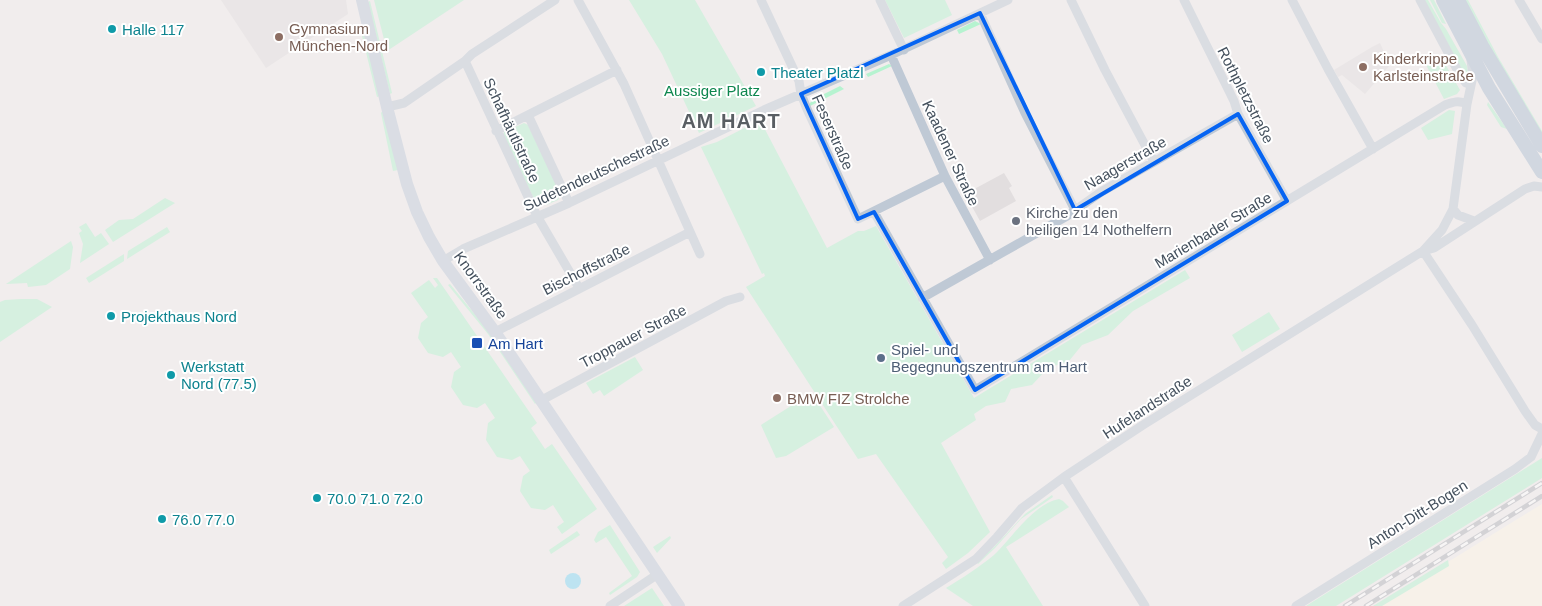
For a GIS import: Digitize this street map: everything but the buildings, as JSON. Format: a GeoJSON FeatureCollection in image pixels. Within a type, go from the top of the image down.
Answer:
{"type":"FeatureCollection","features":[{"type":"Feature","properties":{"kind":"main road"},"geometry":{"type":"LineString","coordinates":[[1443,0],[1489,88],[1542,172]]}},
{"type":"Feature","properties":{"kind":"main road"},"geometry":{"type":"LineString","coordinates":[[1458,0],[1482,46],[1542,146]]}},
{"type":"Feature","properties":{"kind":"street","name":"Knorrstraße"},"geometry":{"type":"LineString","coordinates":[[362,0],[387,108],[414,204],[429,237],[443,261],[495,332],[679,606]]}},
{"type":"Feature","properties":{"kind":"street"},"geometry":{"type":"LineString","coordinates":[[387,108],[404,103],[465,61],[472,54],[555,0]]}},
{"type":"Feature","properties":{"kind":"street"},"geometry":{"type":"LineString","coordinates":[[578,0],[617,70],[700,254]]}},
{"type":"Feature","properties":{"kind":"street","name":"Feserstraße"},"geometry":{"type":"LineString","coordinates":[[761,0],[799,81],[801,94],[858,220],[874,212]]}},
{"type":"Feature","properties":{"kind":"street"},"geometry":{"type":"LineString","coordinates":[[880,0],[904,50]]}},
{"type":"Feature","properties":{"kind":"street","name":"Sudetendeutschestraße"},"geometry":{"type":"LineString","coordinates":[[443,261],[464,249],[569,203],[764,110],[904,50],[1008,0]]}},
{"type":"Feature","properties":{"kind":"street"},"geometry":{"type":"LineString","coordinates":[[1071,0],[1105,70],[1154,162]]}},
{"type":"Feature","properties":{"kind":"street","name":"Rothpletzstraße"},"geometry":{"type":"LineString","coordinates":[[1184,0],[1234,101],[1238,114],[1288,201]]}},
{"type":"Feature","properties":{"kind":"street"},"geometry":{"type":"LineString","coordinates":[[1292,0],[1373,149]]}},
{"type":"Feature","properties":{"kind":"street"},"geometry":{"type":"LineString","coordinates":[[1420,0],[1460,75],[1466,83],[1472,84]]}},
{"type":"Feature","properties":{"kind":"street"},"geometry":{"type":"LineString","coordinates":[[1519,0],[1542,39]]}},
{"type":"Feature","properties":{"kind":"street"},"geometry":{"type":"LineString","coordinates":[[980,14],[1025,113],[1075,210]]}},
{"type":"Feature","properties":{"kind":"street","name":"Hufelandstraße"},"geometry":{"type":"LineString","coordinates":[[903,606],[976,559],[997,538],[1022,508],[1064,477],[1143,425],[1423,251],[1442,230],[1453,209],[1467,104],[1473,76],[1471,53]]}},
{"type":"Feature","properties":{"kind":"street","name":"Kaadener Straße"},"geometry":{"type":"LineString","coordinates":[[891,55],[945,176],[990,260]]}},
{"type":"Feature","properties":{"kind":"street","name":"Schafhäutlstraße"},"geometry":{"type":"LineString","coordinates":[[465,61],[537,216],[579,288]]}},
{"type":"Feature","properties":{"kind":"street"},"geometry":{"type":"LineString","coordinates":[[496,130],[617,70]]}},
{"type":"Feature","properties":{"kind":"street","name":"Marienbader Straße"},"geometry":{"type":"LineString","coordinates":[[922,298],[975,390],[1445,105],[1462,102],[1467,104]]}},
{"type":"Feature","properties":{"kind":"street","name":"Naagerstraße"},"geometry":{"type":"LineString","coordinates":[[922,298],[1075,210],[1101,192],[1238,114]]}},
{"type":"Feature","properties":{"kind":"street"},"geometry":{"type":"LineString","coordinates":[[528,115],[569,203]]}},
{"type":"Feature","properties":{"kind":"street"},"geometry":{"type":"LineString","coordinates":[[922,298],[874,212],[945,176]]}},
{"type":"Feature","properties":{"kind":"street","name":"Hufelandstraße"},"geometry":{"type":"LineString","coordinates":[[1423,251],[1434,248],[1525,189],[1534,186],[1542,187]]}},
{"type":"Feature","properties":{"kind":"street"},"geometry":{"type":"LineString","coordinates":[[1453,209],[1458,215],[1474,221]]}},
{"type":"Feature","properties":{"kind":"street","name":"Bischoffstraße"},"geometry":{"type":"LineString","coordinates":[[495,332],[690,232]]}},
{"type":"Feature","properties":{"kind":"street"},"geometry":{"type":"LineString","coordinates":[[1423,251],[1525,412],[1535,425],[1542,429]]}},
{"type":"Feature","properties":{"kind":"street","name":"Troppauer Straße"},"geometry":{"type":"LineString","coordinates":[[540,400],[726,301],[740,297]]}},
{"type":"Feature","properties":{"kind":"street","name":"Anton-Ditt-Bogen"},"geometry":{"type":"LineString","coordinates":[[1296,606],[1515,469],[1531,457],[1542,434]]}},
{"type":"Feature","properties":{"kind":"street"},"geometry":{"type":"LineString","coordinates":[[1064,477],[1145,606]]}},
{"type":"Feature","properties":{"kind":"street"},"geometry":{"type":"LineString","coordinates":[[610,606],[658,574]]}},
{"type":"Feature","properties":{"kind":"highlighted area"},"geometry":{"type":"Polygon","coordinates":[[[980,13],[1075,210],[1238,114],[1287,201],[975,390],[874,212],[858,219],[801,94],[980,13]]]}},
{"type":"Feature","properties":{"kind":"shaded area","name":"Gymnasium München-Nord"},"geometry":{"type":"Polygon","coordinates":[[[221,0],[346,0],[348,14],[266,68],[221,0]]]}},
{"type":"Feature","properties":{"kind":"shaded area","name":"Kinderkrippe Karlsteinstraße"},"geometry":{"type":"Polygon","coordinates":[[[1380,43],[1390,65],[1365,94],[1342,75],[1338,77],[1334,70],[1380,43]]]}},
{"type":"Feature","properties":{"kind":"shaded area"},"geometry":{"type":"Polygon","coordinates":[[[1004,173],[1012,186],[1009,188],[1016,201],[980,221],[965,194],[1004,173]]]}},
{"type":"Feature","properties":{"kind":"shaded area"},"geometry":{"type":"Polygon","coordinates":[[[1542,504],[1542,606],[1379,606],[1448,562],[1542,504]]]}},
{"type":"Feature","properties":{"kind":"green space"},"geometry":{"type":"Polygon","coordinates":[[[374,0],[464,0],[387,51],[374,0]]]}},
{"type":"Feature","properties":{"kind":"green space","name":"Aussiger Platz"},"geometry":{"type":"Polygon","coordinates":[[[629,0],[695,0],[756,106],[699,133],[662,54],[629,0]]]}},
{"type":"Feature","properties":{"kind":"green space"},"geometry":{"type":"Polygon","coordinates":[[[885,0],[945,0],[952,15],[904,38],[885,0]]]}},
{"type":"Feature","properties":{"kind":"green space"},"geometry":{"type":"Polygon","coordinates":[[[1424,0],[1428,0],[1467,66],[1466,79],[1460,71],[1461,68],[1424,0]]]}},
{"type":"Feature","properties":{"kind":"green space"},"geometry":{"type":"Polygon","coordinates":[[[1430,0],[1434,0],[1446,24],[1442,23],[1430,0]]]}},
{"type":"Feature","properties":{"kind":"green space"},"geometry":{"type":"Polygon","coordinates":[[[1462,0],[1468,0],[1542,134],[1462,0]]]}},
{"type":"Feature","properties":{"kind":"green space"},"geometry":{"type":"Polygon","coordinates":[[[370,1],[392,93],[390,94],[368,2],[370,1]]]}},
{"type":"Feature","properties":{"kind":"green space"},"geometry":{"type":"Polygon","coordinates":[[[975,21],[981,24],[959,34],[957,30],[975,21]]]}},
{"type":"Feature","properties":{"kind":"green space"},"geometry":{"type":"Polygon","coordinates":[[[361,32],[365,33],[380,96],[377,97],[361,32]]]}},
{"type":"Feature","properties":{"kind":"green space"},"geometry":{"type":"Polygon","coordinates":[[[1438,56],[1441,57],[1460,90],[1457,94],[1444,99],[1425,63],[1438,56]]]}},
{"type":"Feature","properties":{"kind":"green space"},"geometry":{"type":"Polygon","coordinates":[[[889,64],[892,66],[868,77],[866,74],[889,64]]]}},
{"type":"Feature","properties":{"kind":"green space"},"geometry":{"type":"Polygon","coordinates":[[[840,86],[844,89],[810,106],[814,99],[840,86]]]}},
{"type":"Feature","properties":{"kind":"green space"},"geometry":{"type":"Polygon","coordinates":[[[1488,102],[1507,129],[1501,127],[1487,105],[1488,102]]]}},
{"type":"Feature","properties":{"kind":"green space"},"geometry":{"type":"Polygon","coordinates":[[[383,110],[398,170],[393,171],[381,113],[383,110]]]}},
{"type":"Feature","properties":{"kind":"green space"},"geometry":{"type":"Polygon","coordinates":[[[1449,110],[1455,111],[1452,134],[1428,140],[1421,128],[1449,110]]]}},
{"type":"Feature","properties":{"kind":"green space"},"geometry":{"type":"Polygon","coordinates":[[[760,120],[827,248],[858,231],[864,231],[876,226],[974,398],[1185,270],[1190,278],[1133,311],[1108,335],[1082,345],[1069,361],[1048,368],[1032,385],[1011,389],[1005,402],[986,406],[974,414],[976,420],[941,443],[990,532],[968,553],[946,569],[942,563],[948,557],[876,454],[858,459],[746,287],[765,276],[764,273],[762,274],[701,147],[717,142],[760,120]]]}},
{"type":"Feature","properties":{"kind":"green space"},"geometry":{"type":"Polygon","coordinates":[[[524,123],[528,125],[561,193],[558,200],[546,205],[543,200],[536,203],[503,136],[504,132],[524,123]]]}},
{"type":"Feature","properties":{"kind":"green space"},"geometry":{"type":"Polygon","coordinates":[[[165,198],[175,203],[113,242],[105,230],[119,220],[133,219],[165,198]]]}},
{"type":"Feature","properties":{"kind":"green space"},"geometry":{"type":"Polygon","coordinates":[[[86,223],[95,237],[101,233],[109,244],[80,263],[83,244],[79,233],[82,231],[79,227],[86,223]]]}},
{"type":"Feature","properties":{"kind":"green space"},"geometry":{"type":"Polygon","coordinates":[[[167,227],[170,232],[127,259],[128,251],[167,227]]]}},
{"type":"Feature","properties":{"kind":"green space"},"geometry":{"type":"Polygon","coordinates":[[[71,241],[73,247],[70,269],[46,285],[28,287],[27,283],[6,284],[71,241]]]}},
{"type":"Feature","properties":{"kind":"green space"},"geometry":{"type":"Polygon","coordinates":[[[124,254],[124,261],[89,283],[86,278],[124,254]]]}},
{"type":"Feature","properties":{"kind":"green space"},"geometry":{"type":"Polygon","coordinates":[[[433,278],[437,278],[537,423],[531,428],[545,449],[552,444],[597,509],[562,534],[557,527],[564,522],[553,505],[545,510],[531,508],[520,491],[523,476],[530,471],[520,456],[512,460],[497,457],[486,440],[488,423],[495,418],[485,403],[477,408],[463,405],[451,387],[454,372],[461,367],[451,352],[443,357],[428,353],[418,338],[421,323],[428,317],[411,293],[429,280],[435,288],[438,285],[433,278]]]}},
{"type":"Feature","properties":{"kind":"green space"},"geometry":{"type":"Polygon","coordinates":[[[450,284],[487,329],[537,402],[535,404],[488,334],[448,285],[450,284]]]}},
{"type":"Feature","properties":{"kind":"green space"},"geometry":{"type":"Polygon","coordinates":[[[37,299],[52,307],[0,342],[0,302],[37,299]]]}},
{"type":"Feature","properties":{"kind":"green space"},"geometry":{"type":"Polygon","coordinates":[[[1269,312],[1280,329],[1242,352],[1232,335],[1269,312]]]}},
{"type":"Feature","properties":{"kind":"green space"},"geometry":{"type":"Polygon","coordinates":[[[635,357],[643,370],[604,396],[600,390],[593,394],[586,383],[635,357]]]}},
{"type":"Feature","properties":{"kind":"green space"},"geometry":{"type":"Polygon","coordinates":[[[810,394],[813,395],[834,427],[786,456],[776,458],[761,425],[810,394]]]}},
{"type":"Feature","properties":{"kind":"green space"},"geometry":{"type":"Polygon","coordinates":[[[1542,458],[1542,478],[1336,606],[1306,606],[1542,458]]]}},
{"type":"Feature","properties":{"kind":"green space"},"geometry":{"type":"Polygon","coordinates":[[[1052,495],[1053,497],[1021,519],[978,564],[977,562],[1025,514],[1052,495]]]}},
{"type":"Feature","properties":{"kind":"green space"},"geometry":{"type":"Polygon","coordinates":[[[1059,499],[1069,507],[1006,547],[1043,606],[973,606],[946,588],[994,555],[1040,507],[1059,499]]]}},
{"type":"Feature","properties":{"kind":"green space"},"geometry":{"type":"Polygon","coordinates":[[[610,525],[640,572],[637,577],[610,595],[609,593],[632,576],[606,537],[596,543],[594,540],[598,532],[610,525]]]}},
{"type":"Feature","properties":{"kind":"green space"},"geometry":{"type":"Polygon","coordinates":[[[577,531],[580,535],[551,554],[549,550],[577,531]]]}},
{"type":"Feature","properties":{"kind":"green space"},"geometry":{"type":"Polygon","coordinates":[[[670,536],[671,538],[657,553],[653,547],[670,536]]]}},
{"type":"Feature","properties":{"kind":"green space"},"geometry":{"type":"Polygon","coordinates":[[[1448,560],[1449,566],[1382,606],[1373,606],[1448,560]]]}},
{"type":"Feature","properties":{"kind":"green space"},"geometry":{"type":"Polygon","coordinates":[[[652,588],[664,606],[624,606],[652,588]]]}},
{"type":"Feature","properties":{"kind":"water"},"geometry":{"type":"Polygon","coordinates":[[[570,573],[576,573],[581,578],[579,587],[570,589],[565,584],[565,578],[570,573]]]}},
{"type":"Feature","properties":{"kind":"railway"},"geometry":{"type":"LineString","coordinates":[[1345,606],[1542,483]]}},
{"type":"Feature","properties":{"kind":"railway"},"geometry":{"type":"LineString","coordinates":[[1366,606],[1542,496]]}},
{"type":"Feature","properties":{"kind":"place","name":"Halle 117"},"geometry":{"type":"Point","coordinates":[112,29]}},
{"type":"Feature","properties":{"kind":"place","name":"Gymnasium München-Nord"},"geometry":{"type":"Point","coordinates":[279,37]}},
{"type":"Feature","properties":{"kind":"place","name":"Kinderkrippe Karlsteinstraße"},"geometry":{"type":"Point","coordinates":[1363,67]}},
{"type":"Feature","properties":{"kind":"place","name":"Theater Platzl"},"geometry":{"type":"Point","coordinates":[761,72]}},
{"type":"Feature","properties":{"kind":"place","name":"Kirche zu den heiligen 14 Nothelfern"},"geometry":{"type":"Point","coordinates":[1016,221]}},
{"type":"Feature","properties":{"kind":"place","name":"Projekthaus Nord"},"geometry":{"type":"Point","coordinates":[111,316]}},
{"type":"Feature","properties":{"kind":"place","name":"Am Hart"},"geometry":{"type":"Point","coordinates":[477,343]}},
{"type":"Feature","properties":{"kind":"place","name":"Spiel- und Begegnungszentrum am Hart"},"geometry":{"type":"Point","coordinates":[881,358]}},
{"type":"Feature","properties":{"kind":"place","name":"Werkstatt Nord (77.5)"},"geometry":{"type":"Point","coordinates":[171,375]}},
{"type":"Feature","properties":{"kind":"place","name":"BMW FIZ Strolche"},"geometry":{"type":"Point","coordinates":[777,398]}},
{"type":"Feature","properties":{"kind":"place","name":"70.0 71.0 72.0"},"geometry":{"type":"Point","coordinates":[317,498]}},
{"type":"Feature","properties":{"kind":"place","name":"76.0 77.0"},"geometry":{"type":"Point","coordinates":[162,519]}},
{"type":"Feature","properties":{"kind":"district","name":"AM HART"},"geometry":{"type":"Point","coordinates":[731,121]}}]}
